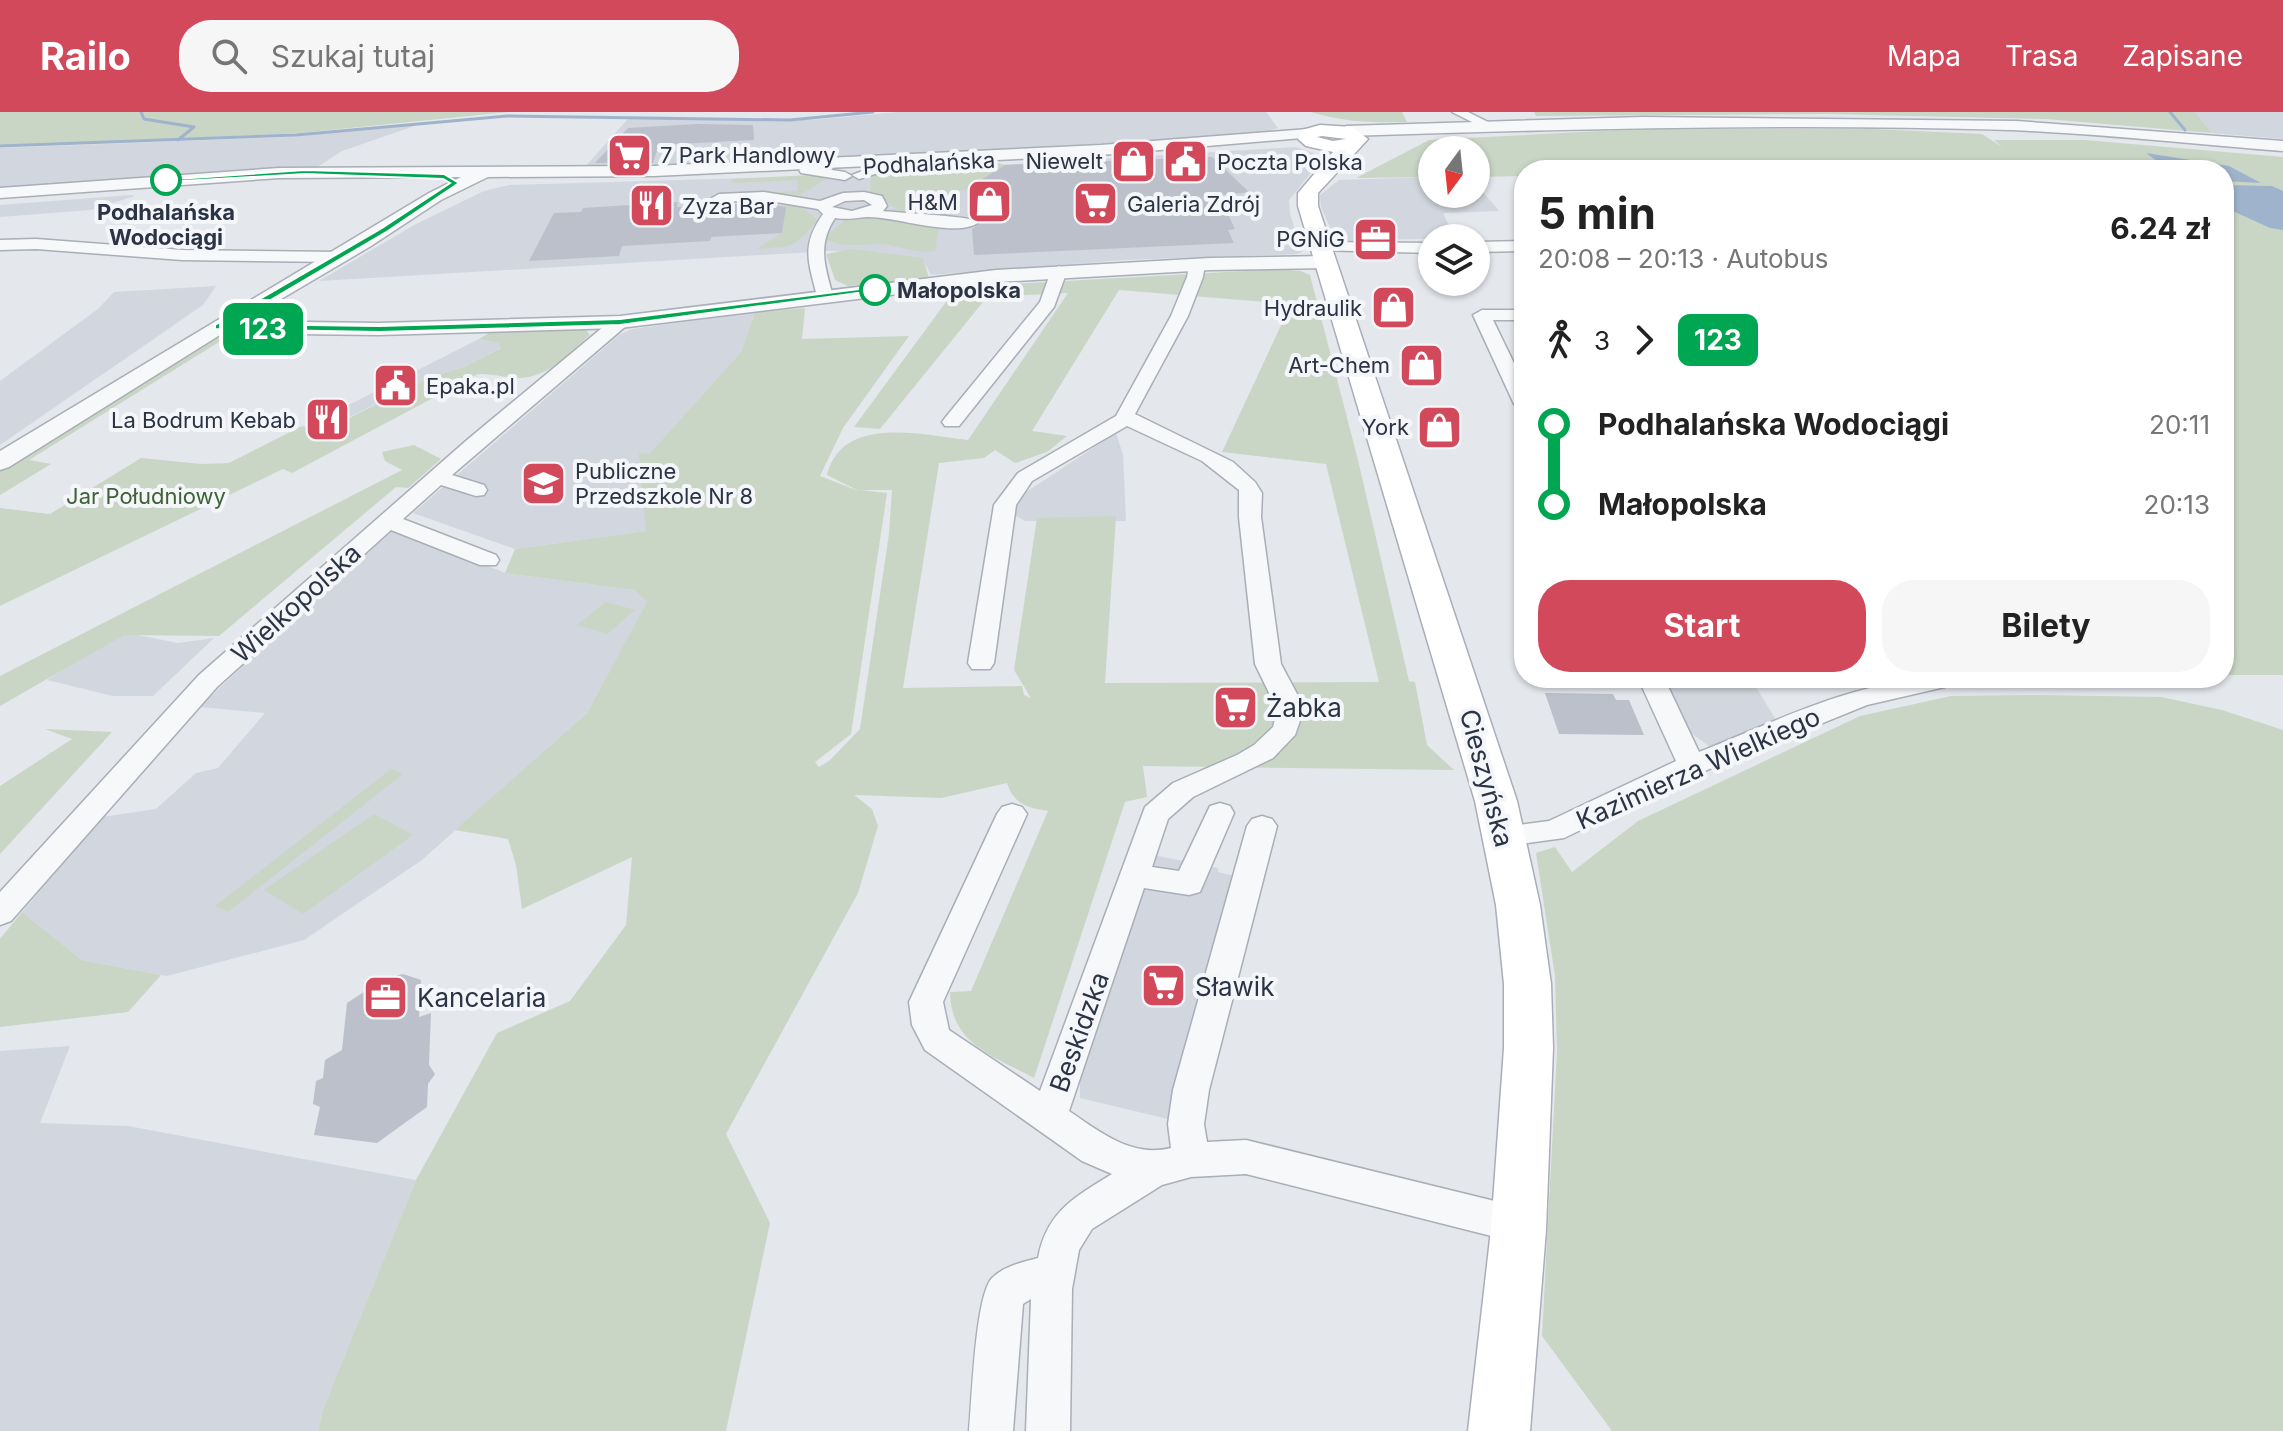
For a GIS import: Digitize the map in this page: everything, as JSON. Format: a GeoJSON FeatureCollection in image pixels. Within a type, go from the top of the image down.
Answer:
{"type":"FeatureCollection","features":[{"type":"Feature","properties":{"kind":"main road","name":"Cieszyńska"},"geometry":{"type":"LineString","coordinates":[[1329,140],[1330,170],[1307,196],[1323,255],[1445,632],[1505,835],[1519,910],[1529,1013],[1519,1225],[1499,1431]]}},
{"type":"Feature","properties":{"kind":"street"},"geometry":{"type":"LineString","coordinates":[[1458,112],[1492,127]]}},
{"type":"Feature","properties":{"kind":"street"},"geometry":{"type":"LineString","coordinates":[[1329,140],[1454,129],[1643,122],[1912,123],[2016,126],[2283,146]]}},
{"type":"Feature","properties":{"kind":"street"},"geometry":{"type":"LineString","coordinates":[[1279,140],[1329,140],[1374,145],[1387,133]]}},
{"type":"Feature","properties":{"kind":"street","name":"Podhalańska"},"geometry":{"type":"LineString","coordinates":[[462,179],[500,172],[813,166],[850,173],[895,162],[1279,140],[1329,140]]}},
{"type":"Feature","properties":{"kind":"street","name":"Podhalańska"},"geometry":{"type":"LineString","coordinates":[[462,179],[634,178],[813,166]]}},
{"type":"Feature","properties":{"kind":"street"},"geometry":{"type":"LineString","coordinates":[[0,193],[305,172],[462,179]]}},
{"type":"Feature","properties":{"kind":"street"},"geometry":{"type":"LineString","coordinates":[[818,234],[866,212],[877,199],[864,196],[850,173]]}},
{"type":"Feature","properties":{"kind":"street"},"geometry":{"type":"LineString","coordinates":[[719,198],[799,197],[850,173]]}},
{"type":"Feature","properties":{"kind":"street"},"geometry":{"type":"LineString","coordinates":[[825,296],[812,255],[828,209],[850,173]]}},
{"type":"Feature","properties":{"kind":"street"},"geometry":{"type":"LineString","coordinates":[[0,462],[218,327],[385,229],[462,179]]}},
{"type":"Feature","properties":{"kind":"street"},"geometry":{"type":"LineString","coordinates":[[764,196],[828,209],[972,222]]}},
{"type":"Feature","properties":{"kind":"street"},"geometry":{"type":"LineString","coordinates":[[0,245],[36,244],[191,255],[338,257]]}},
{"type":"Feature","properties":{"kind":"street"},"geometry":{"type":"LineString","coordinates":[[1490,247],[1514,246]]}},
{"type":"Feature","properties":{"kind":"street"},"geometry":{"type":"LineString","coordinates":[[218,327],[364,329],[620,322],[1059,271],[1418,249]]}},
{"type":"Feature","properties":{"kind":"street"},"geometry":{"type":"LineString","coordinates":[[981,663],[1005,505],[1025,477],[1126,418],[1125,414],[1198,274],[1197,264]]}},
{"type":"Feature","properties":{"kind":"street"},"geometry":{"type":"LineString","coordinates":[[952,422],[1048,303],[1059,271]]}},
{"type":"Feature","properties":{"kind":"street"},"geometry":{"type":"LineString","coordinates":[[1514,315],[1482,315],[1514,383]]}},
{"type":"Feature","properties":{"kind":"street","name":"Wielkopolska"},"geometry":{"type":"LineString","coordinates":[[0,913],[208,681],[438,477],[620,322]]}},
{"type":"Feature","properties":{"kind":"street","name":"Beskidzka"},"geometry":{"type":"LineString","coordinates":[[1012,814],[926,1002],[929,1025],[937,1040],[1049,1116],[1155,814],[1180,792],[1244,763],[1270,746],[1286,730],[1289,716],[1286,701],[1268,664],[1250,517],[1252,496],[1248,486],[1220,463],[1126,418]]}},
{"type":"Feature","properties":{"kind":"street"},"geometry":{"type":"LineString","coordinates":[[438,477],[476,490]]}},
{"type":"Feature","properties":{"kind":"street"},"geometry":{"type":"LineString","coordinates":[[389,521],[488,560]]}},
{"type":"Feature","properties":{"kind":"street"},"geometry":{"type":"LineString","coordinates":[[1656,688],[1692,765]]}},
{"type":"Feature","properties":{"kind":"street","name":"Kazimierza Wielkiego"},"geometry":{"type":"LineString","coordinates":[[1505,835],[1554,831],[1692,765],[1860,698],[1905,688]]}},
{"type":"Feature","properties":{"kind":"street"},"geometry":{"type":"LineString","coordinates":[[1134,875],[1189,884],[1220,813]]}},
{"type":"Feature","properties":{"kind":"street"},"geometry":{"type":"LineString","coordinates":[[1191,1160],[1186,1124],[1191,1090],[1262,826]]}},
{"type":"Feature","properties":{"kind":"street"},"geometry":{"type":"LineString","coordinates":[[1049,1116],[1107,1156],[1153,1170]]}},
{"type":"Feature","properties":{"kind":"street"},"geometry":{"type":"LineString","coordinates":[[1048,1431],[1052,1289],[1060,1244],[1078,1216],[1153,1170],[1191,1160],[1246,1157],[1519,1225]]}},
{"type":"Feature","properties":{"kind":"street"},"geometry":{"type":"LineString","coordinates":[[991,1431],[999,1327],[1005,1293],[1018,1283],[1055,1272]]}},
{"type":"Feature","properties":{"kind":"shaded area"},"geometry":{"type":"Polygon","coordinates":[[[898,112],[1266,112],[1278,128],[1256,136],[952,155],[582,170],[628,119],[812,120],[898,112]]]}},
{"type":"Feature","properties":{"kind":"shaded area"},"geometry":{"type":"Polygon","coordinates":[[[2195,112],[2283,112],[2283,139],[2212,133],[2195,112]]]}},
{"type":"Feature","properties":{"kind":"shaded area"},"geometry":{"type":"Polygon","coordinates":[[[423,123],[342,151],[316,168],[0,187],[0,148],[290,137],[423,123]]]}},
{"type":"Feature","properties":{"kind":"shaded area"},"geometry":{"type":"Polygon","coordinates":[[[1296,147],[1316,154],[1318,164],[1289,200],[1290,214],[1302,252],[1297,254],[1124,260],[931,275],[923,260],[876,252],[829,251],[319,281],[416,224],[484,191],[509,185],[818,176],[1296,147]]]}},
{"type":"Feature","properties":{"kind":"shaded area"},"geometry":{"type":"Polygon","coordinates":[[[1418,177],[1418,208],[1490,208],[1490,200],[1499,211],[1443,213],[1448,224],[1418,224],[1418,239],[1336,241],[1321,207],[1320,195],[1339,180],[1418,177]]]}},
{"type":"Feature","properties":{"kind":"shaded area"},"geometry":{"type":"Polygon","coordinates":[[[135,196],[90,210],[0,217],[0,205],[135,196]]]}},
{"type":"Feature","properties":{"kind":"shaded area"},"geometry":{"type":"Polygon","coordinates":[[[216,286],[203,305],[0,445],[0,381],[98,309],[114,292],[216,286]]]}},
{"type":"Feature","properties":{"kind":"shaded area"},"geometry":{"type":"Polygon","coordinates":[[[755,312],[741,352],[649,454],[646,531],[515,549],[413,513],[619,335],[632,329],[755,312]]]}},
{"type":"Feature","properties":{"kind":"shaded area"},"geometry":{"type":"Polygon","coordinates":[[[479,339],[499,343],[502,347],[464,367],[429,378],[329,427],[330,430],[279,457],[246,457],[479,339]]]}},
{"type":"Feature","properties":{"kind":"shaded area"},"geometry":{"type":"Polygon","coordinates":[[[1116,433],[1123,455],[1126,521],[1025,521],[1014,515],[1020,496],[1116,433]]]}},
{"type":"Feature","properties":{"kind":"shaded area"},"geometry":{"type":"Polygon","coordinates":[[[395,528],[505,573],[634,590],[648,601],[587,713],[422,860],[304,940],[167,976],[82,960],[22,912],[102,817],[156,809],[196,773],[218,768],[265,713],[200,707],[395,528]]]}},
{"type":"Feature","properties":{"kind":"shaded area"},"geometry":{"type":"Polygon","coordinates":[[[122,632],[178,643],[214,638],[153,696],[113,696],[47,680],[122,632]]]}},
{"type":"Feature","properties":{"kind":"shaded area"},"geometry":{"type":"Polygon","coordinates":[[[1668,688],[1757,688],[1776,720],[1713,749],[1687,730],[1668,688]]]}},
{"type":"Feature","properties":{"kind":"shaded area"},"geometry":{"type":"Polygon","coordinates":[[[1153,855],[1218,868],[1218,872],[1240,877],[1182,1107],[1168,1119],[1080,1098],[1080,1081],[1153,855]]]}},
{"type":"Feature","properties":{"kind":"shaded area"},"geometry":{"type":"Polygon","coordinates":[[[70,1046],[40,1123],[128,1126],[416,1180],[323,1409],[318,1431],[0,1431],[0,1051],[70,1046]]]}},
{"type":"Feature","properties":{"kind":"green space"},"geometry":{"type":"Polygon","coordinates":[[[0,112],[509,112],[300,133],[0,147],[0,112]]]}},
{"type":"Feature","properties":{"kind":"green space"},"geometry":{"type":"Polygon","coordinates":[[[1311,112],[1402,112],[1407,122],[1358,121],[1311,112]]]}},
{"type":"Feature","properties":{"kind":"green space"},"geometry":{"type":"Polygon","coordinates":[[[1534,112],[2195,112],[2212,133],[2046,119],[1826,114],[1536,116],[1534,112]]]}},
{"type":"Feature","properties":{"kind":"green space"},"geometry":{"type":"Polygon","coordinates":[[[1638,129],[1873,129],[1982,134],[2002,147],[1994,140],[2085,140],[2283,157],[2283,675],[2234,675],[2234,160],[1514,160],[1514,176],[1490,177],[1490,137],[1638,129]]]}},
{"type":"Feature","properties":{"kind":"green space"},"geometry":{"type":"Polygon","coordinates":[[[1418,146],[1418,177],[1356,178],[1418,146]]]}},
{"type":"Feature","properties":{"kind":"green space"},"geometry":{"type":"Polygon","coordinates":[[[1005,165],[965,190],[952,191],[945,203],[946,218],[904,212],[870,192],[871,176],[887,172],[918,167],[1005,165]]]}},
{"type":"Feature","properties":{"kind":"green space"},"geometry":{"type":"Polygon","coordinates":[[[811,175],[827,178],[800,195],[765,193],[797,191],[798,180],[732,183],[733,179],[811,175]]]}},
{"type":"Feature","properties":{"kind":"green space"},"geometry":{"type":"Polygon","coordinates":[[[794,202],[818,220],[792,244],[757,249],[782,233],[785,203],[794,202]]]}},
{"type":"Feature","properties":{"kind":"green space"},"geometry":{"type":"Polygon","coordinates":[[[871,215],[939,226],[935,251],[916,251],[883,244],[845,244],[824,238],[848,218],[871,215]]]}},
{"type":"Feature","properties":{"kind":"green space"},"geometry":{"type":"Polygon","coordinates":[[[852,249],[923,258],[929,278],[848,286],[835,280],[826,254],[852,249]]]}},
{"type":"Feature","properties":{"kind":"green space"},"geometry":{"type":"Polygon","coordinates":[[[1279,269],[1310,275],[1358,460],[1409,681],[1415,682],[1427,745],[1454,770],[1143,766],[1147,797],[1125,802],[1034,1078],[990,1055],[966,1037],[952,1010],[950,992],[971,991],[1048,811],[1022,804],[1013,796],[1007,783],[941,798],[854,795],[872,809],[878,826],[858,893],[726,1134],[770,1223],[726,1431],[318,1431],[323,1409],[416,1180],[497,1033],[570,1001],[626,925],[632,857],[522,909],[516,865],[508,839],[455,830],[587,713],[647,602],[634,590],[505,573],[515,549],[646,531],[639,453],[649,454],[741,352],[755,312],[805,308],[802,339],[909,336],[843,428],[820,476],[859,491],[827,475],[836,456],[849,443],[866,436],[908,433],[968,440],[1068,293],[987,297],[880,429],[854,427],[957,287],[1279,269]],[[1119,290],[1032,431],[1067,436],[1047,452],[1015,463],[995,450],[984,458],[939,463],[903,688],[1022,686],[1024,695],[1031,698],[1014,670],[1037,518],[1116,516],[1105,683],[1379,682],[1326,464],[1222,452],[1291,304],[1119,290]],[[860,490],[887,493],[851,734],[815,762],[819,767],[860,729],[889,534],[892,490],[860,490]]]}},
{"type":"Feature","properties":{"kind":"green space","name":"Jar Południowy"},"geometry":{"type":"Polygon","coordinates":[[[586,330],[590,335],[541,373],[516,378],[478,374],[292,473],[283,469],[0,606],[0,508],[50,514],[141,458],[201,464],[229,463],[302,426],[326,433],[329,428],[429,378],[464,367],[501,348],[499,343],[479,339],[491,332],[586,330]]]}},
{"type":"Feature","properties":{"kind":"green space"},"geometry":{"type":"Polygon","coordinates":[[[227,337],[29,460],[51,464],[0,495],[0,469],[211,339],[227,337]]]}},
{"type":"Feature","properties":{"kind":"green space"},"geometry":{"type":"Polygon","coordinates":[[[414,445],[441,459],[408,488],[396,487],[219,636],[124,635],[0,706],[0,676],[402,470],[385,461],[382,452],[414,445]]]}},
{"type":"Feature","properties":{"kind":"green space"},"geometry":{"type":"Polygon","coordinates":[[[606,602],[635,610],[607,634],[577,625],[606,602]]]}},
{"type":"Feature","properties":{"kind":"green space"},"geometry":{"type":"Polygon","coordinates":[[[1951,696],[2161,697],[2222,710],[2283,730],[2283,1431],[1612,1431],[1542,1336],[1557,1052],[1555,976],[1536,853],[1555,847],[1572,872],[1638,821],[1860,716],[1951,696]]]}},
{"type":"Feature","properties":{"kind":"green space"},"geometry":{"type":"Polygon","coordinates":[[[45,729],[112,732],[0,854],[0,786],[72,739],[45,729]]]}},
{"type":"Feature","properties":{"kind":"green space"},"geometry":{"type":"Polygon","coordinates":[[[391,769],[403,774],[228,912],[215,906],[391,769]]]}},
{"type":"Feature","properties":{"kind":"green space"},"geometry":{"type":"Polygon","coordinates":[[[374,814],[413,835],[303,914],[264,890],[374,814]]]}},
{"type":"Feature","properties":{"kind":"green space"},"geometry":{"type":"Polygon","coordinates":[[[22,912],[82,960],[161,975],[128,1012],[0,1027],[0,939],[22,912]]]}},
{"type":"Feature","properties":{"kind":"water"},"geometry":{"type":"Polygon","coordinates":[[[2146,153],[2191,160],[2155,160],[2146,153]]]}},
{"type":"Feature","properties":{"kind":"water"},"geometry":{"type":"Polygon","coordinates":[[[2234,169],[2261,183],[2234,182],[2234,169]]]}},
{"type":"Feature","properties":{"kind":"water"},"geometry":{"type":"Polygon","coordinates":[[[2234,185],[2272,186],[2283,191],[2283,230],[2270,228],[2234,212],[2234,185]]]}},
{"type":"Feature","properties":{"kind":"building","name":"7 Park Handlowy"},"geometry":{"type":"Polygon","coordinates":[[[753,125],[754,140],[659,145],[653,163],[595,163],[628,128],[753,125]]]}},
{"type":"Feature","properties":{"kind":"building","name":"Galeria Zdrój"},"geometry":{"type":"Polygon","coordinates":[[[1212,157],[1249,192],[1219,196],[1235,229],[1228,230],[1234,243],[974,255],[972,229],[982,221],[971,216],[969,187],[1005,165],[1212,157]]]}},
{"type":"Feature","properties":{"kind":"building"},"geometry":{"type":"Polygon","coordinates":[[[678,202],[677,207],[764,203],[786,207],[782,233],[622,246],[619,256],[529,261],[554,213],[581,212],[583,208],[678,202]]]}},
{"type":"Feature","properties":{"kind":"building"},"geometry":{"type":"Polygon","coordinates":[[[1545,693],[1613,694],[1616,700],[1629,700],[1644,735],[1559,734],[1545,693]]]}},
{"type":"Feature","properties":{"kind":"building"},"geometry":{"type":"Polygon","coordinates":[[[403,974],[421,980],[419,1017],[431,1013],[429,1065],[435,1074],[428,1084],[427,1107],[377,1143],[314,1135],[320,1107],[313,1104],[316,1081],[323,1078],[325,1060],[342,1050],[347,1003],[384,979],[403,974]]]}},
{"type":"Feature","properties":{"kind":"waterway"},"geometry":{"type":"LineString","coordinates":[[141,112],[144,119],[194,127],[179,139]]}},
{"type":"Feature","properties":{"kind":"waterway"},"geometry":{"type":"LineString","coordinates":[[179,139],[296,135],[507,116],[790,120],[873,112]]}},
{"type":"Feature","properties":{"kind":"waterway"},"geometry":{"type":"LineString","coordinates":[[2170,112],[2185,130]]}},
{"type":"Feature","properties":{"kind":"waterway"},"geometry":{"type":"LineString","coordinates":[[0,146],[179,139]]}},
{"type":"Feature","properties":{"kind":"bus line","name":"123"},"geometry":{"type":"LineString","coordinates":[[166,180],[305,172],[444,177],[454,180],[455,183],[420,208],[218,327],[379,329],[620,322],[875,290]]}},
{"type":"Feature","properties":{"kind":"place","name":"7 Park Handlowy"},"geometry":{"type":"Point","coordinates":[629,155]}},
{"type":"Feature","properties":{"kind":"place","name":"Niewelt"},"geometry":{"type":"Point","coordinates":[1134,161]}},
{"type":"Feature","properties":{"kind":"place","name":"Poczta Polska"},"geometry":{"type":"Point","coordinates":[1186,162]}},
{"type":"Feature","properties":{"kind":"place","name":"Podhalańska Wodociągi"},"geometry":{"type":"Point","coordinates":[166,180]}},
{"type":"Feature","properties":{"kind":"place","name":"H&M"},"geometry":{"type":"Point","coordinates":[989,202]}},
{"type":"Feature","properties":{"kind":"place","name":"Galeria Zdrój"},"geometry":{"type":"Point","coordinates":[1096,204]}},
{"type":"Feature","properties":{"kind":"place","name":"Zyza Bar"},"geometry":{"type":"Point","coordinates":[651,206]}},
{"type":"Feature","properties":{"kind":"place","name":"PGNiG"},"geometry":{"type":"Point","coordinates":[1376,239]}},
{"type":"Feature","properties":{"kind":"place","name":"Małopolska"},"geometry":{"type":"Point","coordinates":[875,290]}},
{"type":"Feature","properties":{"kind":"place","name":"Hydraulik"},"geometry":{"type":"Point","coordinates":[1393,308]}},
{"type":"Feature","properties":{"kind":"place","name":"Art-Chem"},"geometry":{"type":"Point","coordinates":[1421,365]}},
{"type":"Feature","properties":{"kind":"place","name":"Epaka.pl"},"geometry":{"type":"Point","coordinates":[395,386]}},
{"type":"Feature","properties":{"kind":"place","name":"La Bodrum Kebab"},"geometry":{"type":"Point","coordinates":[327,420]}},
{"type":"Feature","properties":{"kind":"place","name":"York"},"geometry":{"type":"Point","coordinates":[1440,427]}},
{"type":"Feature","properties":{"kind":"place","name":"Publiczne Przedszkole Nr 8"},"geometry":{"type":"Point","coordinates":[544,484]}},
{"type":"Feature","properties":{"kind":"place","name":"Żabka"},"geometry":{"type":"Point","coordinates":[1235,707]}},
{"type":"Feature","properties":{"kind":"place","name":"Sławik"},"geometry":{"type":"Point","coordinates":[1164,986]}},
{"type":"Feature","properties":{"kind":"place","name":"Kancelaria"},"geometry":{"type":"Point","coordinates":[386,997]}}]}
